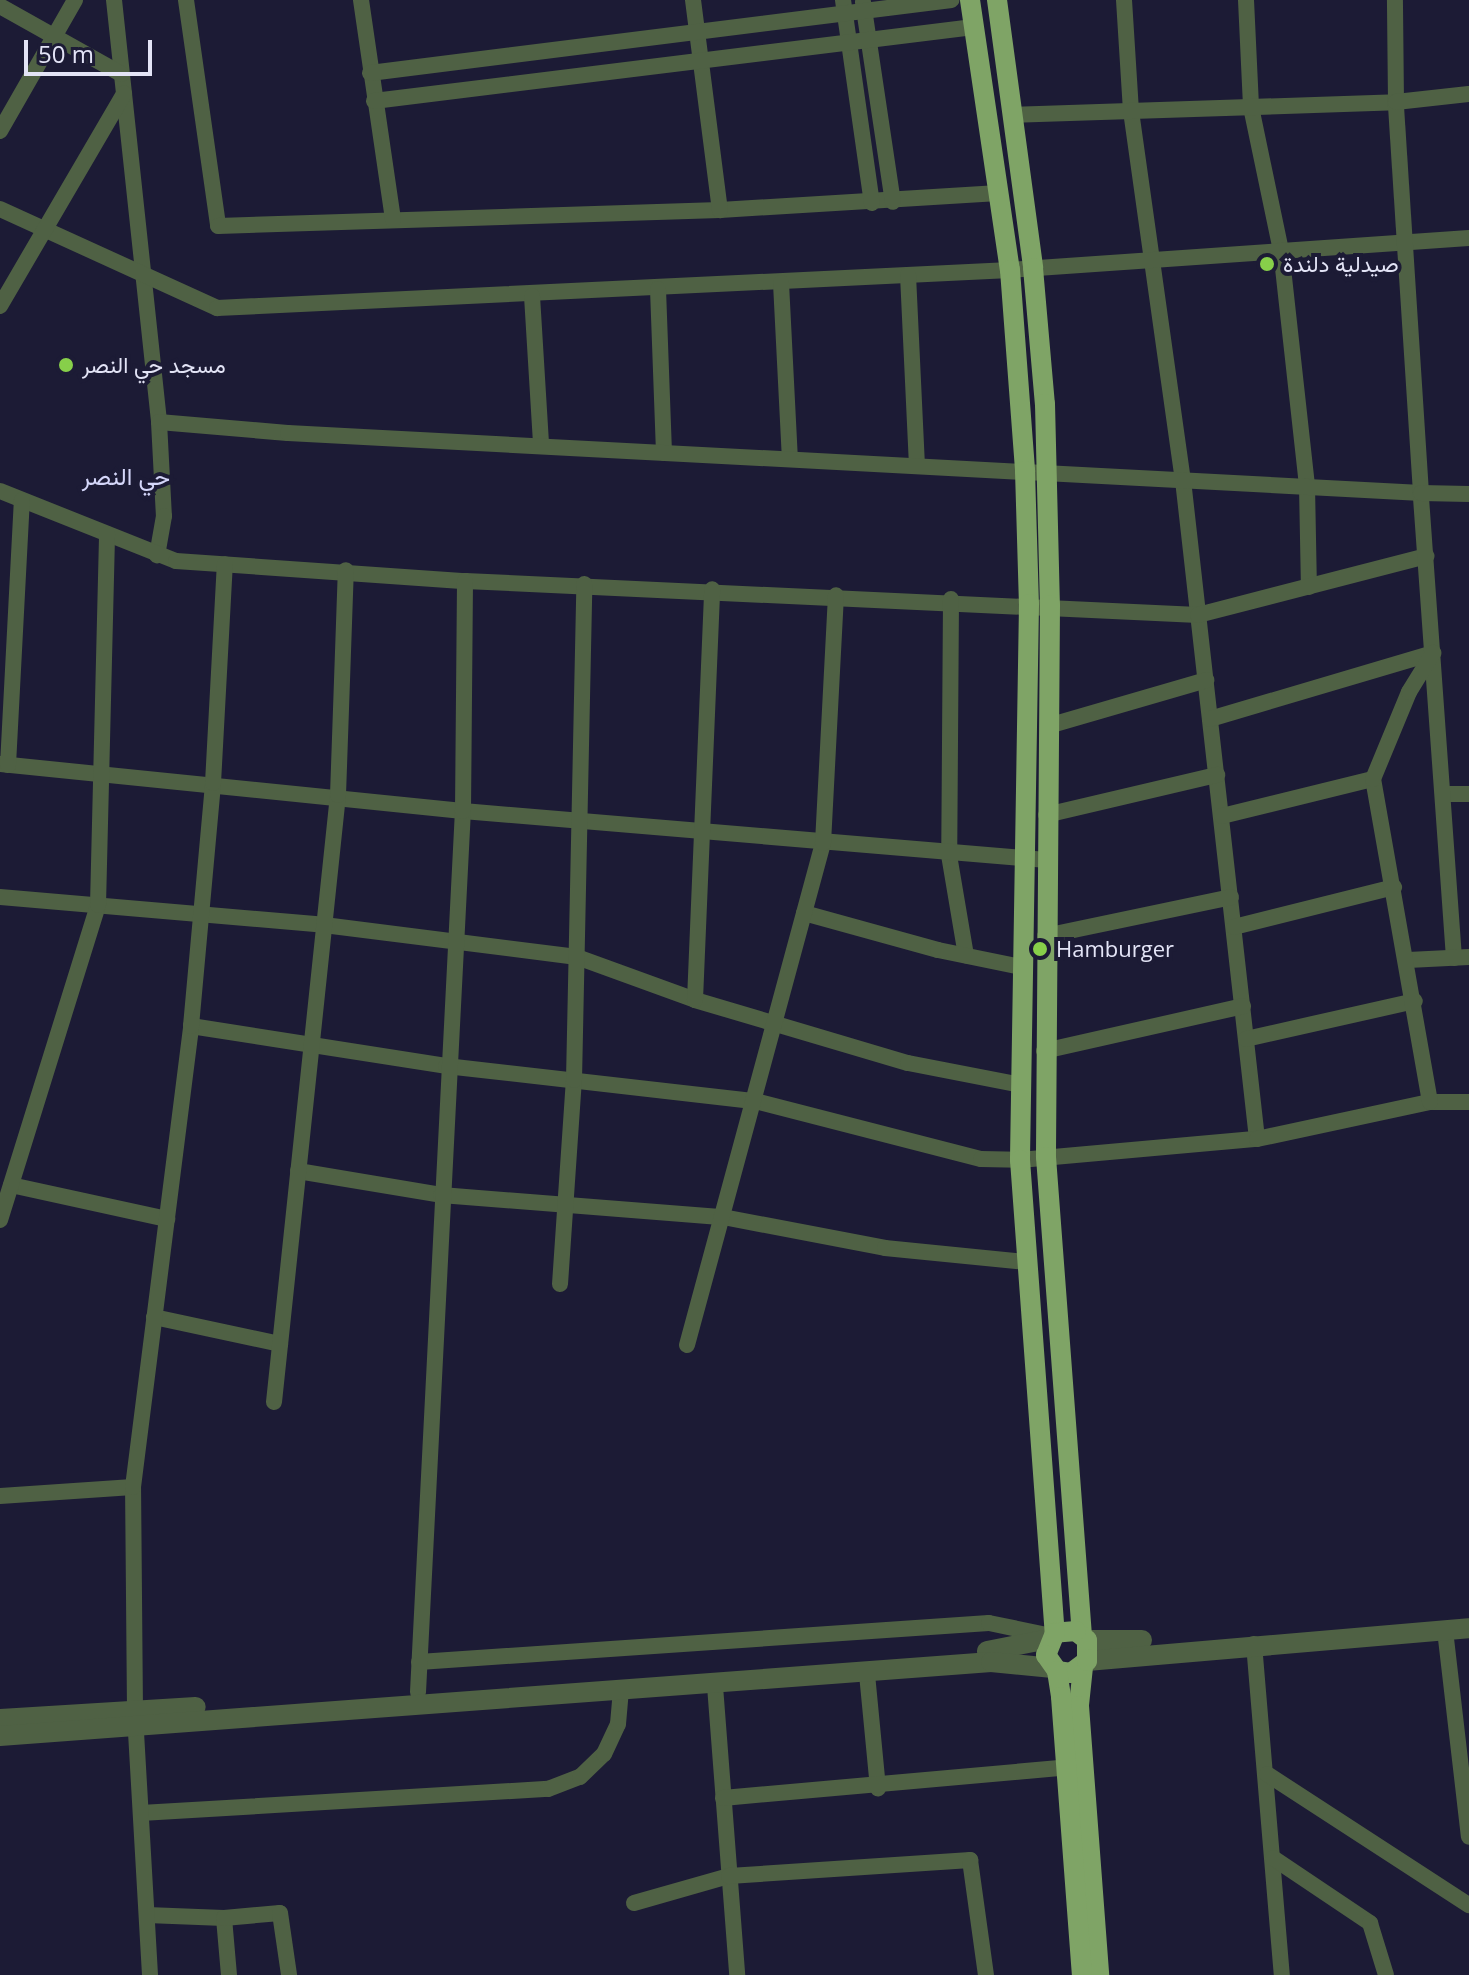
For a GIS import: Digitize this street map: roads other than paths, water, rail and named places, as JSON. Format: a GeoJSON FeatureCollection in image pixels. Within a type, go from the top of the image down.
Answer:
{"type":"FeatureCollection","features":[{"type":"Feature","properties":{"kind":"main road"},"geometry":{"type":"LineString","coordinates":[[970,0],[1010,270],[1025,471],[1029,604],[1022,860],[1020,1160],[1047,1497],[1052,1636],[1046,1655],[1055,1670],[1068,1767],[1082,1975]]}},
{"type":"Feature","properties":{"kind":"main road"},"geometry":{"type":"LineString","coordinates":[[997,0],[1033,268],[1048,471],[1046,1157],[1069,1495],[1085,1651],[1079,1706],[1099,1975]]}},
{"type":"Feature","properties":{"kind":"main road"},"geometry":{"type":"LineString","coordinates":[[1047,1497],[1069,1495]]}},
{"type":"Feature","properties":{"kind":"main road"},"geometry":{"type":"LineString","coordinates":[[1052,1636],[1069,1629],[1085,1651]]}},
{"type":"Feature","properties":{"kind":"main road"},"geometry":{"type":"LineString","coordinates":[[1055,1670],[1071,1673],[1085,1651]]}},
{"type":"Feature","properties":{"kind":"street"},"geometry":{"type":"LineString","coordinates":[[0,131],[75,0]]}},
{"type":"Feature","properties":{"kind":"street"},"geometry":{"type":"LineString","coordinates":[[114,0],[159,422],[164,516],[157,555]]}},
{"type":"Feature","properties":{"kind":"street"},"geometry":{"type":"LineString","coordinates":[[186,0],[218,226],[720,210],[893,202],[998,193]]}},
{"type":"Feature","properties":{"kind":"street"},"geometry":{"type":"LineString","coordinates":[[361,0],[393,220]]}},
{"type":"Feature","properties":{"kind":"street"},"geometry":{"type":"LineString","coordinates":[[693,0],[720,210]]}},
{"type":"Feature","properties":{"kind":"street"},"geometry":{"type":"LineString","coordinates":[[370,73],[697,31],[844,7],[951,0]]}},
{"type":"Feature","properties":{"kind":"street"},"geometry":{"type":"LineString","coordinates":[[1124,0],[1131,111],[1183,480],[1257,1139]]}},
{"type":"Feature","properties":{"kind":"street"},"geometry":{"type":"LineString","coordinates":[[1246,0],[1251,107],[1281,250],[1307,486],[1309,587]]}},
{"type":"Feature","properties":{"kind":"street"},"geometry":{"type":"LineString","coordinates":[[1395,0],[1396,102],[1408,243],[1421,493],[1443,794],[1462,957],[1408,960]]}},
{"type":"Feature","properties":{"kind":"street"},"geometry":{"type":"LineString","coordinates":[[0,6],[121,74]]}},
{"type":"Feature","properties":{"kind":"street"},"geometry":{"type":"LineString","coordinates":[[864,6],[893,202]]}},
{"type":"Feature","properties":{"kind":"street"},"geometry":{"type":"LineString","coordinates":[[844,7],[872,203]]}},
{"type":"Feature","properties":{"kind":"street"},"geometry":{"type":"LineString","coordinates":[[374,101],[973,27]]}},
{"type":"Feature","properties":{"kind":"street"},"geometry":{"type":"LineString","coordinates":[[0,306],[124,94]]}},
{"type":"Feature","properties":{"kind":"street"},"geometry":{"type":"LineString","coordinates":[[1012,115],[1396,102],[1469,94]]}},
{"type":"Feature","properties":{"kind":"street"},"geometry":{"type":"LineString","coordinates":[[0,209],[217,308],[781,283],[1469,238]]}},
{"type":"Feature","properties":{"kind":"street"},"geometry":{"type":"LineString","coordinates":[[908,275],[917,464]]}},
{"type":"Feature","properties":{"kind":"street"},"geometry":{"type":"LineString","coordinates":[[781,283],[790,459]]}},
{"type":"Feature","properties":{"kind":"street"},"geometry":{"type":"LineString","coordinates":[[658,289],[664,453]]}},
{"type":"Feature","properties":{"kind":"street"},"geometry":{"type":"LineString","coordinates":[[532,296],[541,445]]}},
{"type":"Feature","properties":{"kind":"street"},"geometry":{"type":"LineString","coordinates":[[159,422],[664,453],[1469,494]]}},
{"type":"Feature","properties":{"kind":"street"},"geometry":{"type":"LineString","coordinates":[[0,491],[157,555],[225,564],[346,570],[465,581],[951,599],[1198,615],[1426,556]]}},
{"type":"Feature","properties":{"kind":"street"},"geometry":{"type":"LineString","coordinates":[[22,500],[4,764],[338,795],[463,811],[580,819],[949,855],[1047,860]]}},
{"type":"Feature","properties":{"kind":"street"},"geometry":{"type":"LineString","coordinates":[[0,1220],[98,905],[107,534]]}},
{"type":"Feature","properties":{"kind":"street"},"geometry":{"type":"LineString","coordinates":[[150,1975],[136,1718],[133,1487],[191,1026],[213,783],[225,564]]}},
{"type":"Feature","properties":{"kind":"street"},"geometry":{"type":"LineString","coordinates":[[274,1402],[338,795],[346,570]]}},
{"type":"Feature","properties":{"kind":"street"},"geometry":{"type":"LineString","coordinates":[[418,1692],[446,1066],[463,811],[465,581]]}},
{"type":"Feature","properties":{"kind":"street"},"geometry":{"type":"LineString","coordinates":[[560,1284],[574,1080],[584,584]]}},
{"type":"Feature","properties":{"kind":"street"},"geometry":{"type":"LineString","coordinates":[[695,1000],[712,589]]}},
{"type":"Feature","properties":{"kind":"street"},"geometry":{"type":"LineString","coordinates":[[687,1345],[823,843],[836,595]]}},
{"type":"Feature","properties":{"kind":"street"},"geometry":{"type":"LineString","coordinates":[[951,599],[949,855],[966,956]]}},
{"type":"Feature","properties":{"kind":"street"},"geometry":{"type":"LineString","coordinates":[[1210,719],[1433,653]]}},
{"type":"Feature","properties":{"kind":"street"},"geometry":{"type":"LineString","coordinates":[[1430,1102],[1408,960],[1373,779],[1409,692],[1433,653]]}},
{"type":"Feature","properties":{"kind":"street"},"geometry":{"type":"LineString","coordinates":[[1048,726],[1206,680]]}},
{"type":"Feature","properties":{"kind":"street"},"geometry":{"type":"LineString","coordinates":[[1046,815],[1217,775]]}},
{"type":"Feature","properties":{"kind":"street"},"geometry":{"type":"LineString","coordinates":[[1222,816],[1373,779]]}},
{"type":"Feature","properties":{"kind":"street"},"geometry":{"type":"LineString","coordinates":[[1443,794],[1469,794]]}},
{"type":"Feature","properties":{"kind":"street"},"geometry":{"type":"LineString","coordinates":[[1234,927],[1394,887]]}},
{"type":"Feature","properties":{"kind":"street"},"geometry":{"type":"LineString","coordinates":[[0,897],[324,925],[577,957],[695,1000],[908,1063],[1021,1085]]}},
{"type":"Feature","properties":{"kind":"street"},"geometry":{"type":"LineString","coordinates":[[1045,936],[1231,897]]}},
{"type":"Feature","properties":{"kind":"street"},"geometry":{"type":"LineString","coordinates":[[804,913],[966,956],[1021,967]]}},
{"type":"Feature","properties":{"kind":"street"},"geometry":{"type":"LineString","coordinates":[[1246,1039],[1415,1001]]}},
{"type":"Feature","properties":{"kind":"street"},"geometry":{"type":"LineString","coordinates":[[1044,1051],[1243,1006]]}},
{"type":"Feature","properties":{"kind":"street"},"geometry":{"type":"LineString","coordinates":[[191,1026],[446,1066],[755,1101],[981,1159],[1020,1160],[1257,1139],[1430,1102],[1469,1102]]}},
{"type":"Feature","properties":{"kind":"street"},"geometry":{"type":"LineString","coordinates":[[298,1171],[441,1195],[566,1201],[723,1217],[885,1248],[1026,1262]]}},
{"type":"Feature","properties":{"kind":"street"},"geometry":{"type":"LineString","coordinates":[[11,1185],[167,1219]]}},
{"type":"Feature","properties":{"kind":"street"},"geometry":{"type":"LineString","coordinates":[[154,1317],[280,1344]]}},
{"type":"Feature","properties":{"kind":"street"},"geometry":{"type":"LineString","coordinates":[[0,1496],[133,1487]]}},
{"type":"Feature","properties":{"kind":"street"},"geometry":{"type":"LineString","coordinates":[[1085,1651],[1469,1615]]}},
{"type":"Feature","properties":{"kind":"street"},"geometry":{"type":"LineString","coordinates":[[419,1662],[989,1623],[1052,1636]]}},
{"type":"Feature","properties":{"kind":"street"},"geometry":{"type":"LineString","coordinates":[[1085,1651],[1254,1644],[1469,1628]]}},
{"type":"Feature","properties":{"kind":"street"},"geometry":{"type":"LineString","coordinates":[[1445,1630],[1469,1837]]}},
{"type":"Feature","properties":{"kind":"street"},"geometry":{"type":"LineString","coordinates":[[0,1736],[136,1718],[418,1692],[986,1651],[1052,1636]]}},
{"type":"Feature","properties":{"kind":"street"},"geometry":{"type":"LineString","coordinates":[[1254,1644],[1282,1975]]}},
{"type":"Feature","properties":{"kind":"street"},"geometry":{"type":"LineString","coordinates":[[0,1719],[136,1718],[715,1686],[1007,1661],[1055,1670]]}},
{"type":"Feature","properties":{"kind":"street"},"geometry":{"type":"LineString","coordinates":[[867,1674],[878,1788]]}},
{"type":"Feature","properties":{"kind":"street"},"geometry":{"type":"LineString","coordinates":[[715,1686],[737,1975]]}},
{"type":"Feature","properties":{"kind":"street"},"geometry":{"type":"LineString","coordinates":[[141,1813],[548,1789],[580,1777],[604,1754],[618,1724],[621,1690]]}},
{"type":"Feature","properties":{"kind":"street"},"geometry":{"type":"LineString","coordinates":[[723,1798],[878,1788],[1068,1767]]}},
{"type":"Feature","properties":{"kind":"street"},"geometry":{"type":"LineString","coordinates":[[1267,1774],[1469,1905]]}},
{"type":"Feature","properties":{"kind":"street"},"geometry":{"type":"LineString","coordinates":[[1273,1858],[1370,1923],[1386,1975]]}},
{"type":"Feature","properties":{"kind":"street"},"geometry":{"type":"LineString","coordinates":[[634,1903],[729,1876],[970,1860],[986,1975]]}},
{"type":"Feature","properties":{"kind":"street"},"geometry":{"type":"LineString","coordinates":[[147,1915],[224,1918],[280,1913],[289,1975]]}},
{"type":"Feature","properties":{"kind":"street"},"geometry":{"type":"LineString","coordinates":[[224,1918],[229,1975]]}},
{"type":"Feature","properties":{"kind":"place","name":"صيدلية دلندة"},"geometry":{"type":"Point","coordinates":[1267,264]}},
{"type":"Feature","properties":{"kind":"place","name":"مسجد حي النصر"},"geometry":{"type":"Point","coordinates":[66,365]}},
{"type":"Feature","properties":{"kind":"place","name":"Hamburger"},"geometry":{"type":"Point","coordinates":[1040,949]}},
{"type":"Feature","properties":{"kind":"district","name":"حي النصر"},"geometry":{"type":"Point","coordinates":[126,476]}}]}
